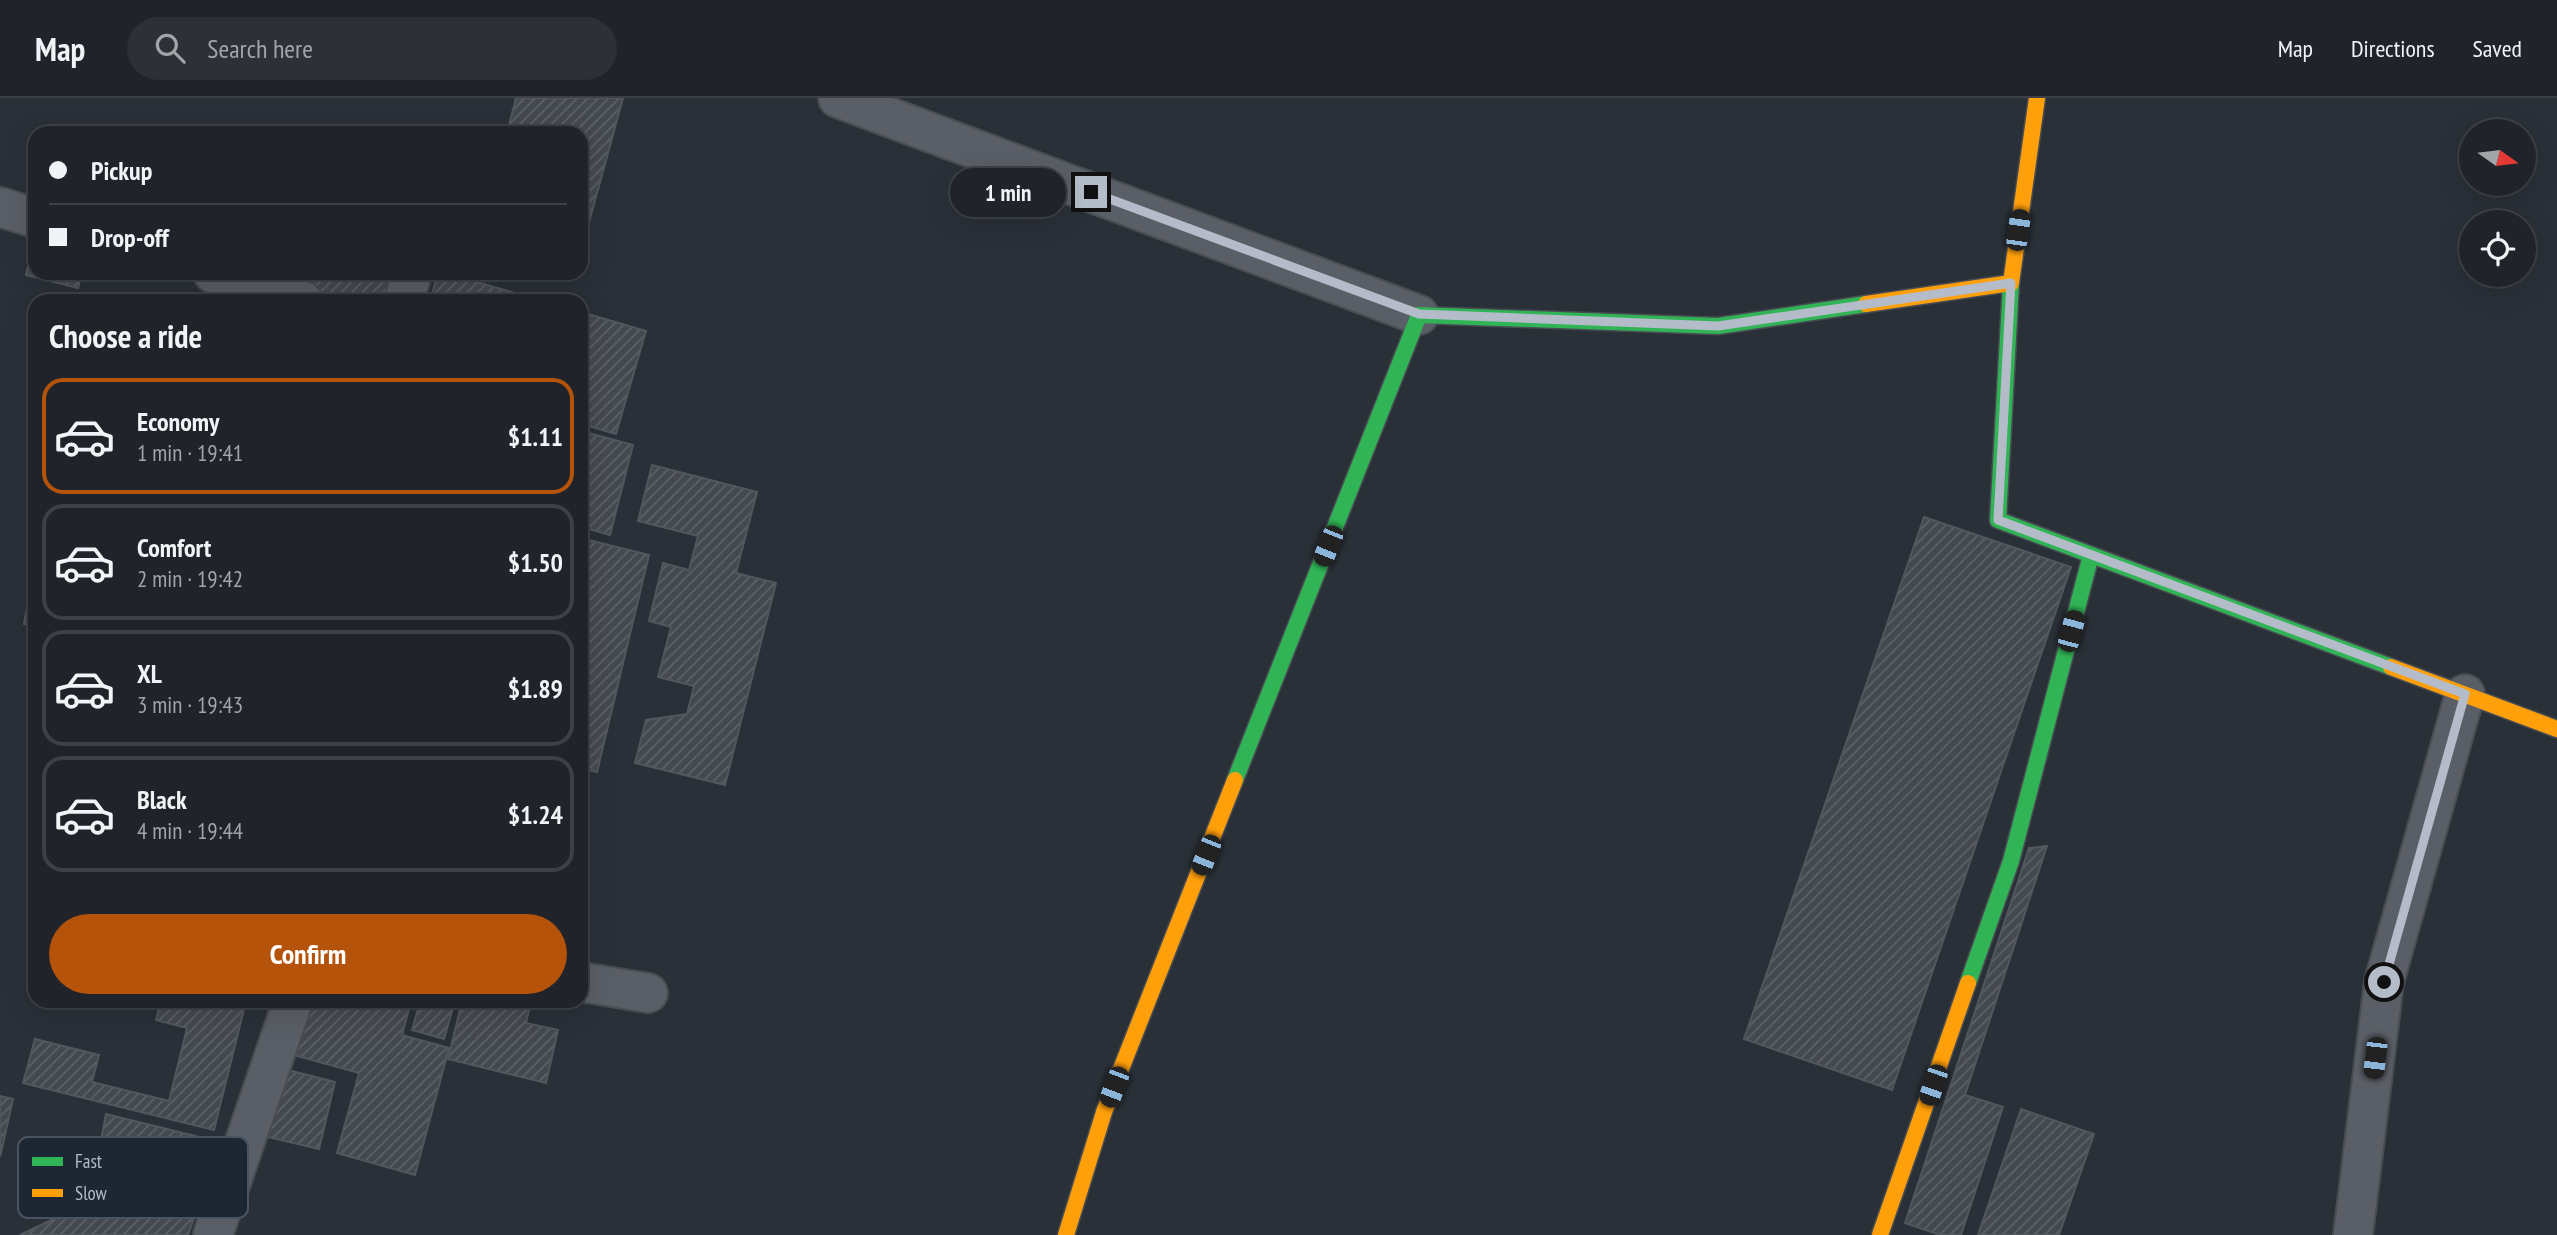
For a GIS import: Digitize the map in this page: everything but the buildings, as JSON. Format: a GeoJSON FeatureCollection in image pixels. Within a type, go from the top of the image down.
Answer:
{"type":"FeatureCollection","features":[{"type":"Feature","properties":{"kind":"street"},"geometry":{"type":"LineString","coordinates":[[838,98],[1419,314],[1718,326],[2011,283]]}},
{"type":"Feature","properties":{"kind":"street"},"geometry":{"type":"LineString","coordinates":[[2037,98],[2011,283],[1998,520],[2557,729]]}},
{"type":"Feature","properties":{"kind":"street"},"geometry":{"type":"LineString","coordinates":[[0,207],[28,216]]}},
{"type":"Feature","properties":{"kind":"street"},"geometry":{"type":"LineString","coordinates":[[236,280],[280,294]]}},
{"type":"Feature","properties":{"kind":"street"},"geometry":{"type":"LineString","coordinates":[[1066,1235],[1104,1112],[1419,314]]}},
{"type":"Feature","properties":{"kind":"street"},"geometry":{"type":"LineString","coordinates":[[1880,1235],[2011,861],[2091,555]]}},
{"type":"Feature","properties":{"kind":"street"},"geometry":{"type":"LineString","coordinates":[[2353,1235],[2384,982],[2465,694]]}},
{"type":"Feature","properties":{"kind":"street"},"geometry":{"type":"LineString","coordinates":[[588,983],[648,993]]}},
{"type":"Feature","properties":{"kind":"street"},"geometry":{"type":"LineString","coordinates":[[247,1137],[291,1008]]}},
{"type":"Feature","properties":{"kind":"street"},"geometry":{"type":"LineString","coordinates":[[213,1235],[219,1218]]}},
{"type":"Feature","properties":{"kind":"traffic: fast"},"geometry":{"type":"LineString","coordinates":[[2011,283],[1998,520],[2391,667]]}},
{"type":"Feature","properties":{"kind":"traffic: fast"},"geometry":{"type":"LineString","coordinates":[[1235,780],[1419,315],[1718,326],[1866,304]]}},
{"type":"Feature","properties":{"kind":"traffic: fast"},"geometry":{"type":"LineString","coordinates":[[1968,983],[2011,861],[2091,555]]}},
{"type":"Feature","properties":{"kind":"traffic: slow"},"geometry":{"type":"LineString","coordinates":[[1866,304],[2011,283],[2037,98]]}},
{"type":"Feature","properties":{"kind":"traffic: slow"},"geometry":{"type":"LineString","coordinates":[[2391,667],[2557,729]]}},
{"type":"Feature","properties":{"kind":"traffic: slow"},"geometry":{"type":"LineString","coordinates":[[1066,1235],[1104,1112],[1235,780]]}},
{"type":"Feature","properties":{"kind":"traffic: slow"},"geometry":{"type":"LineString","coordinates":[[1880,1235],[1968,983]]}},
{"type":"Feature","properties":{"kind":"route"},"geometry":{"type":"LineString","coordinates":[[1091,192],[1419,314],[1718,326],[2011,283],[1998,520],[2465,694],[2384,982]]}}]}
